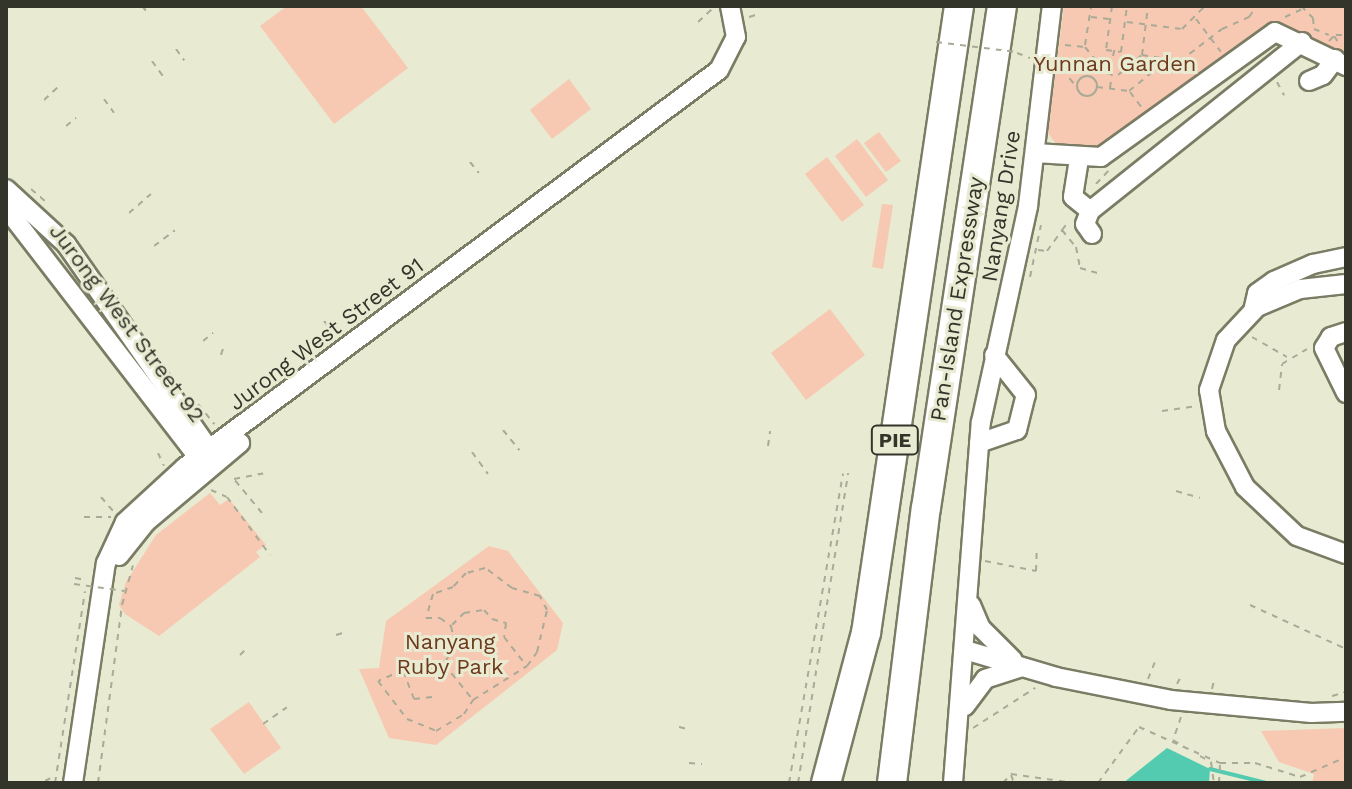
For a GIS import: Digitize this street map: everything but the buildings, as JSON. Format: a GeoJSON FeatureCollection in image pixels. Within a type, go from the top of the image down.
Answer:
{"type":"FeatureCollection","features":[{"type":"Feature","properties":{"kind":"highway","name":"Pan-Island Expressway"},"geometry":{"type":"LineString","coordinates":[[846,783],[960,6]]}},
{"type":"Feature","properties":{"kind":"highway","name":"Pan-Island Expressway"},"geometry":{"type":"LineString","coordinates":[[892,783],[926,508],[1002,6]]}},
{"type":"Feature","properties":{"kind":"highway"},"geometry":{"type":"LineString","coordinates":[[826,783],[866,633]]}},
{"type":"Feature","properties":{"kind":"highway"},"geometry":{"type":"LineString","coordinates":[[905,687],[914,705],[908,783]]}},
{"type":"Feature","properties":{"kind":"street","name":"Nanyang Drive"},"geometry":{"type":"LineString","coordinates":[[953,783],[968,715],[965,650],[979,443],[994,355],[1010,303],[1029,196],[1052,6]]}},
{"type":"Feature","properties":{"kind":"street","name":"Jurong West Street 91"},"geometry":{"type":"LineString","coordinates":[[64,779],[106,563],[125,522],[719,70],[736,37],[737,10]]}},
{"type":"Feature","properties":{"kind":"street"},"geometry":{"type":"LineString","coordinates":[[1035,153],[1094,159],[1112,150],[1268,35],[1283,32],[1340,62],[1309,81]]}},
{"type":"Feature","properties":{"kind":"street"},"geometry":{"type":"LineString","coordinates":[[1092,234],[1085,224],[1090,211],[1302,42]]}},
{"type":"Feature","properties":{"kind":"street"},"geometry":{"type":"LineString","coordinates":[[1079,159],[1073,197],[1090,211]]}},
{"type":"Feature","properties":{"kind":"street","name":"Jurong West Street 92"},"geometry":{"type":"LineString","coordinates":[[6,189],[66,244],[209,460]]}},
{"type":"Feature","properties":{"kind":"street","name":"Jurong West Street 92"},"geometry":{"type":"LineString","coordinates":[[6,208],[209,460]]}},
{"type":"Feature","properties":{"kind":"street"},"geometry":{"type":"LineString","coordinates":[[49,258],[66,244]]}},
{"type":"Feature","properties":{"kind":"street"},"geometry":{"type":"LineString","coordinates":[[1253,320],[1257,293],[1274,281],[1313,264],[1346,257]]}},
{"type":"Feature","properties":{"kind":"street"},"geometry":{"type":"LineString","coordinates":[[1346,284],[1276,296],[1253,320],[1226,340],[1213,371],[1209,404],[1216,431],[1245,487],[1279,523],[1297,536],[1346,554]]}},
{"type":"Feature","properties":{"kind":"street"},"geometry":{"type":"LineString","coordinates":[[1346,332],[1331,337],[1324,348],[1346,393]]}},
{"type":"Feature","properties":{"kind":"street"},"geometry":{"type":"LineString","coordinates":[[979,443],[1017,430],[1026,395],[994,355]]}},
{"type":"Feature","properties":{"kind":"street","name":"Jurong West Street 91"},"geometry":{"type":"LineString","coordinates":[[83,783],[118,559],[146,522],[209,460]]}},
{"type":"Feature","properties":{"kind":"street"},"geometry":{"type":"LineString","coordinates":[[969,599],[994,645],[1023,676]]}},
{"type":"Feature","properties":{"kind":"street"},"geometry":{"type":"LineString","coordinates":[[965,650],[1023,676]]}},
{"type":"Feature","properties":{"kind":"street"},"geometry":{"type":"LineString","coordinates":[[968,715],[972,691],[985,679],[1023,676],[1171,700],[1311,713],[1346,712]]}},
{"type":"Feature","properties":{"kind":"street"},"geometry":{"type":"LineString","coordinates":[[1311,713],[1346,703]]}},
{"type":"Feature","properties":{"kind":"path"},"geometry":{"type":"LineString","coordinates":[[142,6],[147,12]]}},
{"type":"Feature","properties":{"kind":"path"},"geometry":{"type":"LineString","coordinates":[[1085,47],[1091,6]]}},
{"type":"Feature","properties":{"kind":"path"},"geometry":{"type":"LineString","coordinates":[[1112,6],[1106,50],[1121,52],[1127,6]]}},
{"type":"Feature","properties":{"kind":"path"},"geometry":{"type":"LineString","coordinates":[[1142,55],[1148,6]]}},
{"type":"Feature","properties":{"kind":"path"},"geometry":{"type":"LineString","coordinates":[[1125,21],[1182,29],[1205,6]]}},
{"type":"Feature","properties":{"kind":"path"},"geometry":{"type":"LineString","coordinates":[[1112,74],[1142,55],[1180,61],[1210,38],[1249,17],[1257,6]]}},
{"type":"Feature","properties":{"kind":"path"},"geometry":{"type":"LineString","coordinates":[[1302,8],[1311,14],[1318,32],[1332,36],[1346,35]]}},
{"type":"Feature","properties":{"kind":"path"},"geometry":{"type":"LineString","coordinates":[[698,22],[737,10]]}},
{"type":"Feature","properties":{"kind":"path"},"geometry":{"type":"LineString","coordinates":[[1090,17],[1110,19]]}},
{"type":"Feature","properties":{"kind":"path"},"geometry":{"type":"LineString","coordinates":[[1196,18],[1220,51]]}},
{"type":"Feature","properties":{"kind":"path"},"geometry":{"type":"LineString","coordinates":[[936,42],[1016,52],[1036,61]]}},
{"type":"Feature","properties":{"kind":"path"},"geometry":{"type":"LineString","coordinates":[[1057,43],[1085,47],[1112,74]]}},
{"type":"Feature","properties":{"kind":"path"},"geometry":{"type":"LineString","coordinates":[[176,49],[184,60]]}},
{"type":"Feature","properties":{"kind":"path"},"geometry":{"type":"LineString","coordinates":[[1055,63],[1086,96],[1097,87],[1129,91],[1159,67],[1161,58]]}},
{"type":"Feature","properties":{"kind":"path"},"geometry":{"type":"LineString","coordinates":[[152,61],[163,76]]}},
{"type":"Feature","properties":{"kind":"path"},"geometry":{"type":"LineString","coordinates":[[1110,89],[1112,74]]}},
{"type":"Feature","properties":{"kind":"path"},"geometry":{"type":"LineString","coordinates":[[1077,85],[1084,76],[1093,77],[1097,87]]}},
{"type":"Feature","properties":{"kind":"path"},"geometry":{"type":"LineString","coordinates":[[1280,86],[1284,95]]}},
{"type":"Feature","properties":{"kind":"path"},"geometry":{"type":"LineString","coordinates":[[44,100],[58,87]]}},
{"type":"Feature","properties":{"kind":"path"},"geometry":{"type":"LineString","coordinates":[[1129,91],[1142,108]]}},
{"type":"Feature","properties":{"kind":"path"},"geometry":{"type":"LineString","coordinates":[[104,99],[114,113]]}},
{"type":"Feature","properties":{"kind":"path"},"geometry":{"type":"LineString","coordinates":[[66,126],[76,118]]}},
{"type":"Feature","properties":{"kind":"path"},"geometry":{"type":"LineString","coordinates":[[470,162],[479,173]]}},
{"type":"Feature","properties":{"kind":"path"},"geometry":{"type":"LineString","coordinates":[[129,213],[151,194]]}},
{"type":"Feature","properties":{"kind":"path"},"geometry":{"type":"LineString","coordinates":[[1027,286],[1038,250],[1041,222]]}},
{"type":"Feature","properties":{"kind":"path"},"geometry":{"type":"LineString","coordinates":[[154,246],[175,230]]}},
{"type":"Feature","properties":{"kind":"path"},"geometry":{"type":"LineString","coordinates":[[1038,250],[1047,251],[1062,230],[1076,247],[1080,268],[1098,273]]}},
{"type":"Feature","properties":{"kind":"path"},"geometry":{"type":"LineString","coordinates":[[1253,320],[1252,338],[1288,357]]}},
{"type":"Feature","properties":{"kind":"path"},"geometry":{"type":"LineString","coordinates":[[324,321],[344,343]]}},
{"type":"Feature","properties":{"kind":"path"},"geometry":{"type":"LineString","coordinates":[[203,341],[213,333]]}},
{"type":"Feature","properties":{"kind":"path"},"geometry":{"type":"LineString","coordinates":[[221,355],[224,345]]}},
{"type":"Feature","properties":{"kind":"path"},"geometry":{"type":"LineString","coordinates":[[1279,390],[1278,371],[1288,357],[1314,346],[1324,348]]}},
{"type":"Feature","properties":{"kind":"path"},"geometry":{"type":"LineString","coordinates":[[1162,411],[1193,406]]}},
{"type":"Feature","properties":{"kind":"path"},"geometry":{"type":"LineString","coordinates":[[503,430],[519,450]]}},
{"type":"Feature","properties":{"kind":"path"},"geometry":{"type":"LineString","coordinates":[[768,446],[770,431]]}},
{"type":"Feature","properties":{"kind":"path"},"geometry":{"type":"LineString","coordinates":[[472,452],[488,474]]}},
{"type":"Feature","properties":{"kind":"path"},"geometry":{"type":"LineString","coordinates":[[158,453],[165,468]]}},
{"type":"Feature","properties":{"kind":"path"},"geometry":{"type":"LineString","coordinates":[[155,477],[168,462]]}},
{"type":"Feature","properties":{"kind":"path"},"geometry":{"type":"LineString","coordinates":[[262,513],[234,479],[265,473]]}},
{"type":"Feature","properties":{"kind":"path"},"geometry":{"type":"LineString","coordinates":[[789,783],[846,474],[798,783]]}},
{"type":"Feature","properties":{"kind":"path"},"geometry":{"type":"LineString","coordinates":[[205,492],[214,489],[227,497],[270,555]]}},
{"type":"Feature","properties":{"kind":"path"},"geometry":{"type":"LineString","coordinates":[[1176,491],[1200,498]]}},
{"type":"Feature","properties":{"kind":"path"},"geometry":{"type":"LineString","coordinates":[[101,497],[115,513]]}},
{"type":"Feature","properties":{"kind":"path"},"geometry":{"type":"LineString","coordinates":[[106,530],[112,517],[125,504]]}},
{"type":"Feature","properties":{"kind":"path"},"geometry":{"type":"LineString","coordinates":[[84,517],[112,517]]}},
{"type":"Feature","properties":{"kind":"path"},"geometry":{"type":"LineString","coordinates":[[980,561],[1036,571],[1037,548]]}},
{"type":"Feature","properties":{"kind":"path"},"geometry":{"type":"LineString","coordinates":[[981,549],[981,573]]}},
{"type":"Feature","properties":{"kind":"path"},"geometry":{"type":"LineString","coordinates":[[98,783],[125,591],[138,555]]}},
{"type":"Feature","properties":{"kind":"path"},"geometry":{"type":"LineString","coordinates":[[64,779],[73,642],[91,568]]}},
{"type":"Feature","properties":{"kind":"path"},"geometry":{"type":"LineString","coordinates":[[485,568],[512,588],[540,596],[547,610],[544,631],[527,666],[473,700],[464,714],[436,731],[407,719],[378,681],[413,662],[428,669],[444,664],[455,645],[451,626],[440,618],[426,618],[433,594],[453,587],[466,573],[485,568]]}},
{"type":"Feature","properties":{"kind":"path"},"geometry":{"type":"LineString","coordinates":[[75,578],[87,581]]}},
{"type":"Feature","properties":{"kind":"path"},"geometry":{"type":"LineString","coordinates":[[74,584],[125,591]]}},
{"type":"Feature","properties":{"kind":"path"},"geometry":{"type":"LineString","coordinates":[[1250,605],[1346,649]]}},
{"type":"Feature","properties":{"kind":"path"},"geometry":{"type":"LineString","coordinates":[[451,626],[464,613],[484,610],[492,619],[506,623],[504,637],[527,666]]}},
{"type":"Feature","properties":{"kind":"path"},"geometry":{"type":"LineString","coordinates":[[336,635],[343,633]]}},
{"type":"Feature","properties":{"kind":"path"},"geometry":{"type":"LineString","coordinates":[[240,655],[246,649]]}},
{"type":"Feature","properties":{"kind":"path"},"geometry":{"type":"LineString","coordinates":[[1149,676],[1155,662]]}},
{"type":"Feature","properties":{"kind":"path"},"geometry":{"type":"LineString","coordinates":[[444,664],[473,700]]}},
{"type":"Feature","properties":{"kind":"path"},"geometry":{"type":"LineString","coordinates":[[403,670],[414,699],[432,697]]}},
{"type":"Feature","properties":{"kind":"path"},"geometry":{"type":"LineString","coordinates":[[1023,676],[1036,688],[1044,690]]}},
{"type":"Feature","properties":{"kind":"path"},"geometry":{"type":"LineString","coordinates":[[1180,678],[1177,685],[1188,687]]}},
{"type":"Feature","properties":{"kind":"path"},"geometry":{"type":"LineString","coordinates":[[1200,688],[1212,690],[1214,680]]}},
{"type":"Feature","properties":{"kind":"path"},"geometry":{"type":"LineString","coordinates":[[968,715],[971,730],[1036,688]]}},
{"type":"Feature","properties":{"kind":"path"},"geometry":{"type":"LineString","coordinates":[[263,724],[287,707]]}},
{"type":"Feature","properties":{"kind":"path"},"geometry":{"type":"LineString","coordinates":[[1181,716],[1173,740],[1211,762],[1216,783]]}},
{"type":"Feature","properties":{"kind":"path"},"geometry":{"type":"LineString","coordinates":[[679,727],[688,729]]}},
{"type":"Feature","properties":{"kind":"path"},"geometry":{"type":"LineString","coordinates":[[1098,783],[1139,727],[1220,763],[1255,763],[1300,777],[1346,757]]}},
{"type":"Feature","properties":{"kind":"path"},"geometry":{"type":"LineString","coordinates":[[689,763],[702,764]]}},
{"type":"Feature","properties":{"kind":"path"},"geometry":{"type":"LineString","coordinates":[[1216,783],[1220,763]]}},
{"type":"Feature","properties":{"kind":"path"},"geometry":{"type":"LineString","coordinates":[[1003,783],[1011,774]]}},
{"type":"Feature","properties":{"kind":"path"},"geometry":{"type":"LineString","coordinates":[[1011,774],[1014,783]]}},
{"type":"Feature","properties":{"kind":"path"},"geometry":{"type":"LineString","coordinates":[[1011,774],[1074,783]]}},
{"type":"Feature","properties":{"kind":"path"},"geometry":{"type":"LineString","coordinates":[[45,781],[64,779]]}},
{"type":"Feature","properties":{"kind":"path"},"geometry":{"type":"LineString","coordinates":[[55,783],[64,779]]}},
{"type":"Feature","properties":{"kind":"green space"},"geometry":{"type":"Polygon","coordinates":[[[287,6],[361,6],[408,68],[334,124],[260,26],[287,6]]]}},
{"type":"Feature","properties":{"kind":"green space","name":"Yunnan Garden"},"geometry":{"type":"Polygon","coordinates":[[[1064,6],[1346,6],[1346,60],[1298,31],[1276,26],[1105,144],[1096,148],[1055,143],[1048,133],[1064,6]]]}},
{"type":"Feature","properties":{"kind":"green space"},"geometry":{"type":"Polygon","coordinates":[[[569,79],[591,109],[552,139],[530,110],[569,79]]]}},
{"type":"Feature","properties":{"kind":"green space"},"geometry":{"type":"Polygon","coordinates":[[[879,132],[901,161],[886,172],[864,143],[879,132]]]}},
{"type":"Feature","properties":{"kind":"green space"},"geometry":{"type":"Polygon","coordinates":[[[857,139],[888,180],[866,197],[835,156],[857,139]]]}},
{"type":"Feature","properties":{"kind":"green space"},"geometry":{"type":"Polygon","coordinates":[[[827,157],[864,205],[842,222],[805,174],[827,157]]]}},
{"type":"Feature","properties":{"kind":"green space"},"geometry":{"type":"Polygon","coordinates":[[[882,204],[893,205],[883,269],[872,267],[882,204]]]}},
{"type":"Feature","properties":{"kind":"green space"},"geometry":{"type":"Polygon","coordinates":[[[830,309],[865,355],[806,400],[771,353],[830,309]]]}},
{"type":"Feature","properties":{"kind":"green space"},"geometry":{"type":"Polygon","coordinates":[[[210,493],[220,505],[229,499],[266,545],[256,552],[260,557],[159,636],[125,614],[119,605],[126,582],[156,535],[210,493]]]}},
{"type":"Feature","properties":{"kind":"green space","name":"Nanyang Ruby Park"},"geometry":{"type":"Polygon","coordinates":[[[489,546],[508,551],[563,623],[557,650],[436,745],[389,738],[359,669],[379,668],[386,621],[489,546]]]}},
{"type":"Feature","properties":{"kind":"green space"},"geometry":{"type":"Polygon","coordinates":[[[249,702],[281,748],[244,774],[210,729],[249,702]]]}},
{"type":"Feature","properties":{"kind":"green space"},"geometry":{"type":"Polygon","coordinates":[[[1346,728],[1346,783],[1312,783],[1314,774],[1279,762],[1261,731],[1346,728]]]}},
{"type":"Feature","properties":{"kind":"water"},"geometry":{"type":"Polygon","coordinates":[[[1167,748],[1210,769],[1209,783],[1123,783],[1167,748]]]}},
{"type":"Feature","properties":{"kind":"waterway"},"geometry":{"type":"LineString","coordinates":[[1210,769],[1267,783]]}}]}
